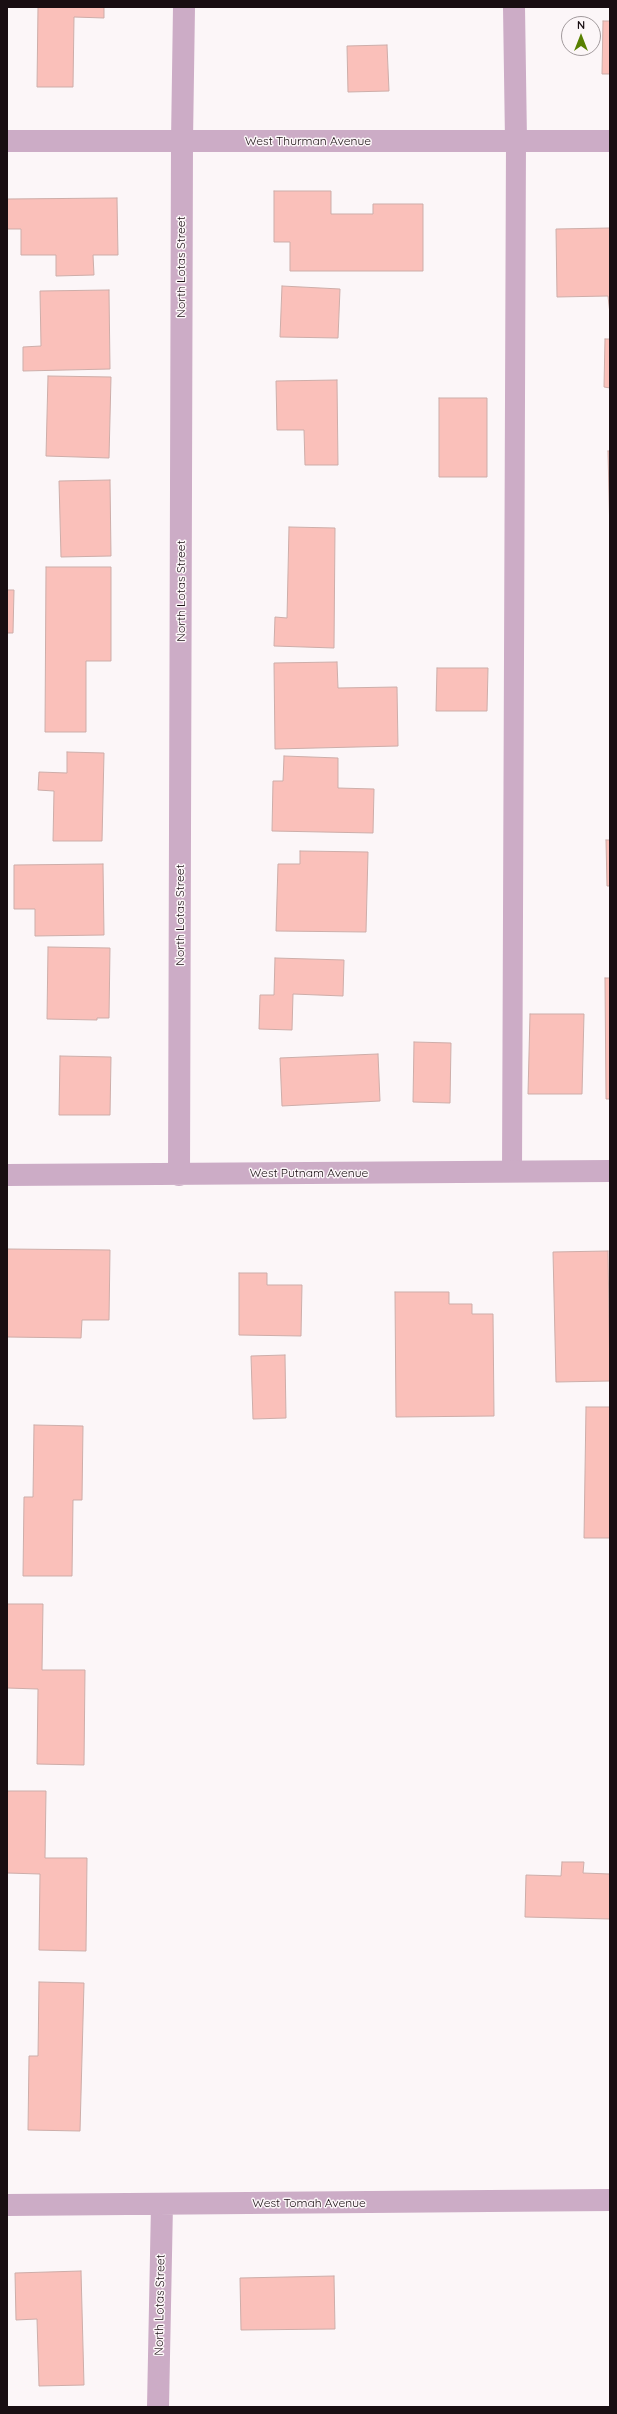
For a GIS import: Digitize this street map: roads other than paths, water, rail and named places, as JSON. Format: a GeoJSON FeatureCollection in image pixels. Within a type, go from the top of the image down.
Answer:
{"type":"FeatureCollection","features":[{"type":"Feature","properties":{"kind":"street","name":"North Lotas Street"},"geometry":{"type":"LineString","coordinates":[[179,1174],[182,141],[184,7]]}},
{"type":"Feature","properties":{"kind":"street"},"geometry":{"type":"LineString","coordinates":[[514,7],[516,141]]}},
{"type":"Feature","properties":{"kind":"street","name":"West Thurman Avenue"},"geometry":{"type":"LineString","coordinates":[[7,141],[610,141]]}},
{"type":"Feature","properties":{"kind":"street","name":"West Putnam Avenue"},"geometry":{"type":"LineString","coordinates":[[7,1175],[610,1171]]}},
{"type":"Feature","properties":{"kind":"street","name":"West Tomah Avenue"},"geometry":{"type":"LineString","coordinates":[[7,2205],[610,2200]]}},
{"type":"Feature","properties":{"kind":"street","name":"North Lotas Street"},"geometry":{"type":"LineString","coordinates":[[158,2407],[162,2204]]}},
{"type":"Feature","properties":{"kind":"lane"},"geometry":{"type":"LineString","coordinates":[[512,1172],[516,141]]}}]}
